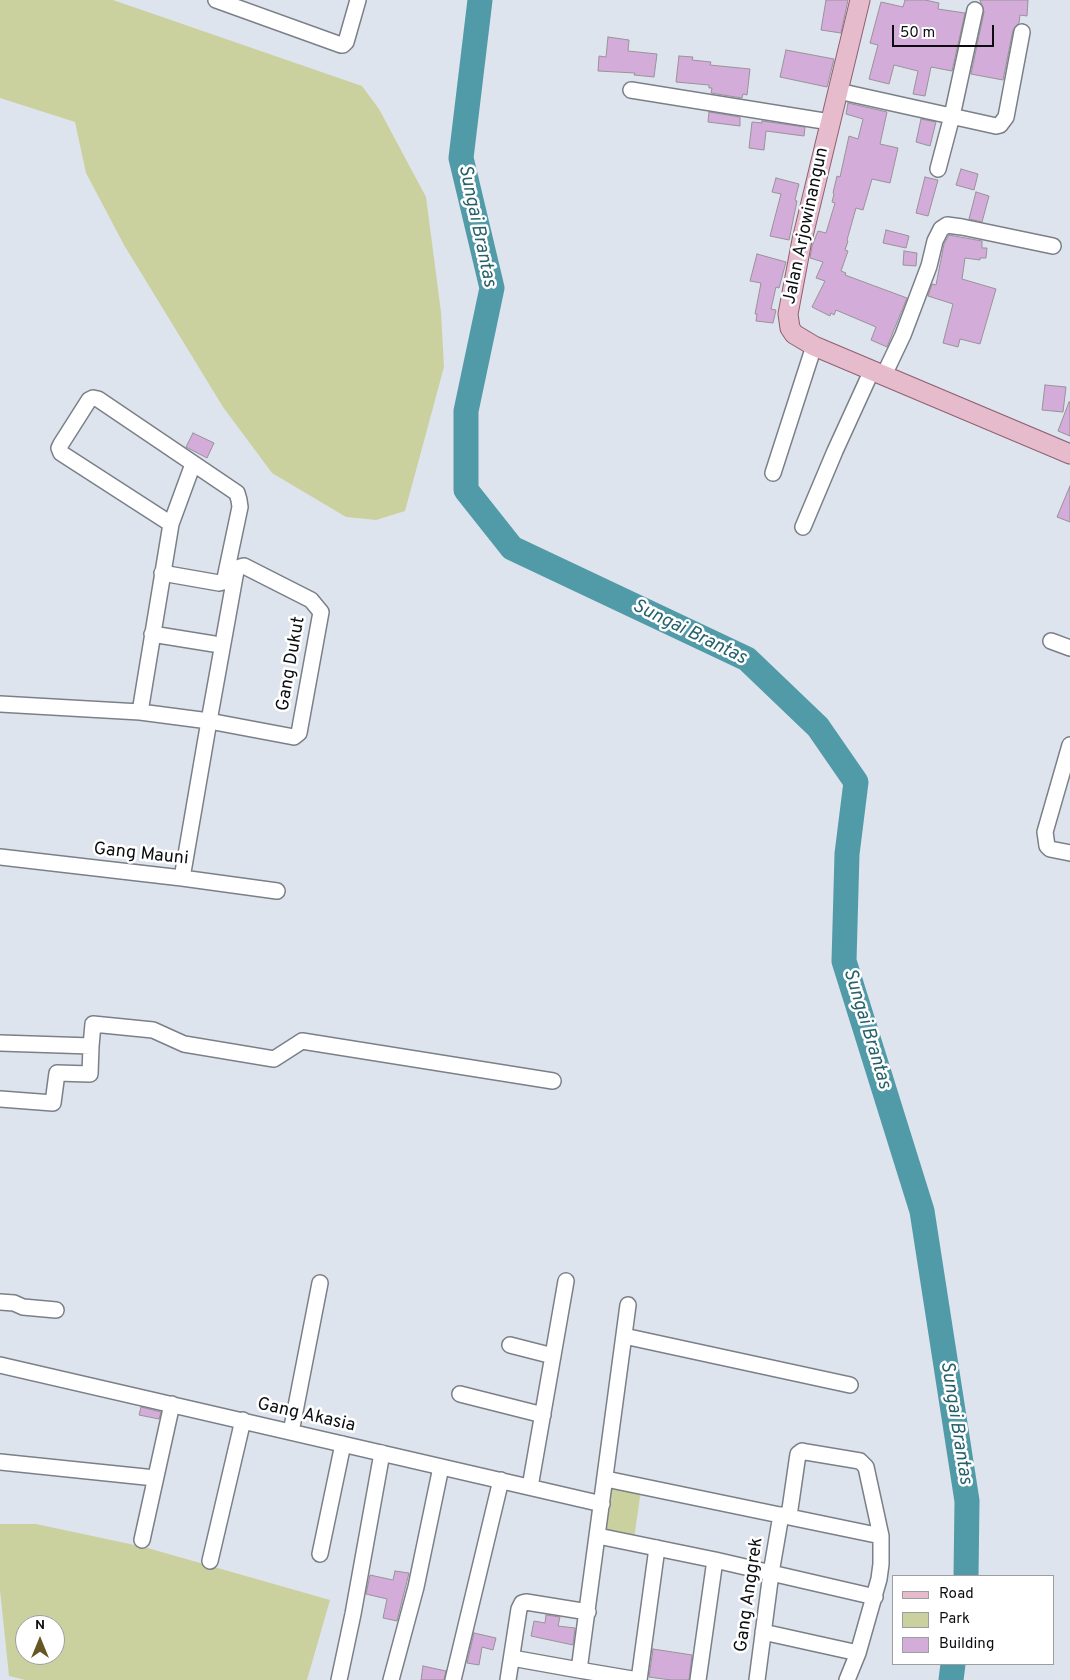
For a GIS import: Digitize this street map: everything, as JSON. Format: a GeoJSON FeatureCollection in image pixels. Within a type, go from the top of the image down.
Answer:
{"type":"FeatureCollection","features":[{"type":"Feature","properties":{"kind":"main road","name":"Jalan Arjowinangun"},"geometry":{"type":"LineString","coordinates":[[860,0],[802,240],[788,314],[788,321],[794,334],[814,346],[1070,454]]}},
{"type":"Feature","properties":{"kind":"street"},"geometry":{"type":"LineString","coordinates":[[216,0],[343,45],[346,42],[358,0]]}},
{"type":"Feature","properties":{"kind":"street"},"geometry":{"type":"LineString","coordinates":[[938,169],[952,116],[975,10]]}},
{"type":"Feature","properties":{"kind":"street"},"geometry":{"type":"LineString","coordinates":[[838,91],[996,126],[1002,123],[1006,117],[1022,32]]}},
{"type":"Feature","properties":{"kind":"street"},"geometry":{"type":"LineString","coordinates":[[631,90],[830,122]]}},
{"type":"Feature","properties":{"kind":"street"},"geometry":{"type":"LineString","coordinates":[[803,527],[835,451],[878,372],[903,335],[929,266],[935,241],[941,229],[947,225],[962,227],[1053,246]]}},
{"type":"Feature","properties":{"kind":"street"},"geometry":{"type":"LineString","coordinates":[[774,473],[814,346]]}},
{"type":"Feature","properties":{"kind":"street"},"geometry":{"type":"LineString","coordinates":[[162,574],[222,582],[225,578],[240,500],[236,493],[98,399],[93,398],[89,400],[61,444],[61,453],[171,524]]}},
{"type":"Feature","properties":{"kind":"street"},"geometry":{"type":"LineString","coordinates":[[140,712],[171,524],[193,464]]}},
{"type":"Feature","properties":{"kind":"street","name":"Gang Dukut"},"geometry":{"type":"LineString","coordinates":[[244,566],[311,600],[321,612],[299,733],[294,737],[288,737],[209,721],[236,570],[244,566]]}},
{"type":"Feature","properties":{"kind":"street"},"geometry":{"type":"LineString","coordinates":[[152,634],[214,644]]}},
{"type":"Feature","properties":{"kind":"street"},"geometry":{"type":"LineString","coordinates":[[1051,641],[1070,648]]}},
{"type":"Feature","properties":{"kind":"street"},"geometry":{"type":"LineString","coordinates":[[0,704],[140,712],[209,721],[182,878]]}},
{"type":"Feature","properties":{"kind":"street"},"geometry":{"type":"LineString","coordinates":[[1070,745],[1045,832],[1047,846],[1050,849],[1070,853]]}},
{"type":"Feature","properties":{"kind":"street","name":"Gang Mauni"},"geometry":{"type":"LineString","coordinates":[[0,857],[277,891]]}},
{"type":"Feature","properties":{"kind":"street"},"geometry":{"type":"LineString","coordinates":[[0,1099],[53,1103],[57,1073],[90,1074],[93,1024],[153,1030],[184,1044],[274,1059],[302,1041],[553,1081]]}},
{"type":"Feature","properties":{"kind":"street"},"geometry":{"type":"LineString","coordinates":[[0,1042],[91,1046]]}},
{"type":"Feature","properties":{"kind":"street"},"geometry":{"type":"LineString","coordinates":[[530,1487],[566,1280]]}},
{"type":"Feature","properties":{"kind":"street"},"geometry":{"type":"LineString","coordinates":[[291,1432],[320,1283]]}},
{"type":"Feature","properties":{"kind":"street"},"geometry":{"type":"LineString","coordinates":[[0,1302],[14,1303],[23,1307],[56,1310]]}},
{"type":"Feature","properties":{"kind":"street"},"geometry":{"type":"LineString","coordinates":[[579,1670],[628,1306]]}},
{"type":"Feature","properties":{"kind":"street"},"geometry":{"type":"LineString","coordinates":[[624,1336],[850,1385]]}},
{"type":"Feature","properties":{"kind":"street"},"geometry":{"type":"LineString","coordinates":[[510,1345],[553,1356]]}},
{"type":"Feature","properties":{"kind":"street","name":"Gang Akasia"},"geometry":{"type":"LineString","coordinates":[[0,1365],[602,1504]]}},
{"type":"Feature","properties":{"kind":"street"},"geometry":{"type":"LineString","coordinates":[[460,1394],[542,1415]]}},
{"type":"Feature","properties":{"kind":"street"},"geometry":{"type":"LineString","coordinates":[[142,1540],[172,1404]]}},
{"type":"Feature","properties":{"kind":"street"},"geometry":{"type":"LineString","coordinates":[[210,1561],[243,1420]]}},
{"type":"Feature","properties":{"kind":"street"},"geometry":{"type":"LineString","coordinates":[[320,1554],[343,1444]]}},
{"type":"Feature","properties":{"kind":"street","name":"Gang Anggrek"},"geometry":{"type":"LineString","coordinates":[[756,1680],[771,1573],[798,1454],[802,1451],[860,1461],[866,1468],[881,1536]]}},
{"type":"Feature","properties":{"kind":"street"},"geometry":{"type":"LineString","coordinates":[[339,1680],[382,1453]]}},
{"type":"Feature","properties":{"kind":"street"},"geometry":{"type":"LineString","coordinates":[[0,1462],[155,1478]]}},
{"type":"Feature","properties":{"kind":"street"},"geometry":{"type":"LineString","coordinates":[[390,1680],[416,1587],[442,1467]]}},
{"type":"Feature","properties":{"kind":"street"},"geometry":{"type":"LineString","coordinates":[[606,1479],[881,1536],[881,1564],[875,1597],[858,1653],[847,1680]]}},
{"type":"Feature","properties":{"kind":"street"},"geometry":{"type":"LineString","coordinates":[[453,1680],[501,1480]]}},
{"type":"Feature","properties":{"kind":"street"},"geometry":{"type":"LineString","coordinates":[[598,1536],[715,1560],[875,1597]]}},
{"type":"Feature","properties":{"kind":"street"},"geometry":{"type":"LineString","coordinates":[[512,1658],[579,1670],[600,1677],[639,1680],[657,1548]]}},
{"type":"Feature","properties":{"kind":"street"},"geometry":{"type":"LineString","coordinates":[[698,1680],[715,1560]]}},
{"type":"Feature","properties":{"kind":"street"},"geometry":{"type":"LineString","coordinates":[[508,1680],[519,1609],[522,1603],[526,1602],[588,1612]]}},
{"type":"Feature","properties":{"kind":"street"},"geometry":{"type":"LineString","coordinates":[[763,1632],[858,1653]]}},
{"type":"Feature","properties":{"kind":"green space"},"geometry":{"type":"Polygon","coordinates":[[[0,0],[113,0],[362,86],[379,109],[426,197],[441,312],[444,367],[405,511],[376,520],[346,517],[272,473],[223,407],[124,245],[86,173],[75,122],[0,98],[0,0]]]}},
{"type":"Feature","properties":{"kind":"green space"},"geometry":{"type":"Polygon","coordinates":[[[610,1485],[641,1490],[634,1539],[604,1531],[610,1485]]]}},
{"type":"Feature","properties":{"kind":"green space"},"geometry":{"type":"Polygon","coordinates":[[[0,1524],[36,1524],[144,1547],[330,1600],[307,1680],[25,1680],[9,1676],[0,1590],[0,1524]]]}},
{"type":"Feature","properties":{"kind":"building"},"geometry":{"type":"Polygon","coordinates":[[[826,0],[848,0],[841,33],[821,30],[826,0]]]}},
{"type":"Feature","properties":{"kind":"building"},"geometry":{"type":"Polygon","coordinates":[[[905,0],[925,0],[939,3],[938,9],[965,13],[952,71],[931,67],[925,96],[913,94],[918,71],[894,65],[889,84],[869,79],[878,45],[870,43],[881,2],[903,7],[905,0]]]}},
{"type":"Feature","properties":{"kind":"building"},"geometry":{"type":"Polygon","coordinates":[[[980,0],[1028,0],[1027,16],[1020,15],[1019,23],[1013,30],[1003,80],[971,74],[984,12],[980,0]]]}},
{"type":"Feature","properties":{"kind":"building"},"geometry":{"type":"Polygon","coordinates":[[[608,37],[629,40],[628,51],[657,54],[654,77],[634,75],[635,73],[598,71],[599,56],[606,57],[608,37]]]}},
{"type":"Feature","properties":{"kind":"building"},"geometry":{"type":"Polygon","coordinates":[[[786,50],[834,59],[827,87],[780,77],[786,50]]]}},
{"type":"Feature","properties":{"kind":"building"},"geometry":{"type":"Polygon","coordinates":[[[679,56],[693,57],[692,60],[711,62],[710,65],[750,69],[747,95],[743,94],[742,98],[711,93],[712,88],[709,88],[709,85],[676,82],[679,56]]]}},
{"type":"Feature","properties":{"kind":"building"},"geometry":{"type":"Polygon","coordinates":[[[848,103],[887,112],[880,144],[898,148],[890,183],[872,179],[863,210],[856,208],[845,250],[848,251],[841,271],[846,273],[845,275],[907,298],[887,347],[871,340],[876,327],[836,310],[834,315],[831,313],[830,316],[812,307],[825,281],[816,278],[823,262],[810,258],[812,246],[818,231],[826,233],[835,203],[832,202],[837,176],[840,177],[849,136],[858,139],[863,119],[846,114],[848,103]]]}},
{"type":"Feature","properties":{"kind":"building"},"geometry":{"type":"Polygon","coordinates":[[[709,112],[740,117],[740,126],[708,122],[709,112]]]}},
{"type":"Feature","properties":{"kind":"building"},"geometry":{"type":"Polygon","coordinates":[[[921,119],[936,122],[930,146],[916,142],[921,119]]]}},
{"type":"Feature","properties":{"kind":"building"},"geometry":{"type":"Polygon","coordinates":[[[762,121],[805,127],[804,136],[766,131],[764,150],[749,148],[752,122],[762,123],[762,121]]]}},
{"type":"Feature","properties":{"kind":"building"},"geometry":{"type":"Polygon","coordinates":[[[961,169],[978,174],[974,190],[956,185],[961,169]]]}},
{"type":"Feature","properties":{"kind":"building"},"geometry":{"type":"Polygon","coordinates":[[[925,177],[938,180],[928,216],[916,213],[925,177]]]}},
{"type":"Feature","properties":{"kind":"building"},"geometry":{"type":"Polygon","coordinates":[[[776,178],[799,184],[789,240],[770,236],[781,194],[772,192],[776,178]]]}},
{"type":"Feature","properties":{"kind":"building"},"geometry":{"type":"Polygon","coordinates":[[[976,192],[989,196],[982,222],[969,219],[976,192]]]}},
{"type":"Feature","properties":{"kind":"building"},"geometry":{"type":"Polygon","coordinates":[[[886,230],[909,236],[906,248],[883,243],[886,230]]]}},
{"type":"Feature","properties":{"kind":"building"},"geometry":{"type":"Polygon","coordinates":[[[949,235],[982,241],[982,248],[987,248],[986,258],[980,258],[980,260],[965,258],[962,279],[996,289],[980,344],[960,339],[958,347],[943,343],[953,304],[928,296],[932,284],[936,285],[944,244],[949,235]]]}},
{"type":"Feature","properties":{"kind":"building"},"geometry":{"type":"Polygon","coordinates":[[[904,251],[917,253],[916,266],[903,265],[904,251]]]}},
{"type":"Feature","properties":{"kind":"building"},"geometry":{"type":"Polygon","coordinates":[[[757,254],[786,262],[779,288],[776,287],[771,309],[776,310],[773,323],[756,321],[757,314],[755,314],[761,283],[750,281],[757,254]]]}},
{"type":"Feature","properties":{"kind":"building"},"geometry":{"type":"Polygon","coordinates":[[[1045,385],[1066,387],[1063,412],[1042,410],[1045,385]]]}},
{"type":"Feature","properties":{"kind":"building"},"geometry":{"type":"Polygon","coordinates":[[[1070,402],[1070,436],[1058,431],[1070,402]]]}},
{"type":"Feature","properties":{"kind":"building"},"geometry":{"type":"Polygon","coordinates":[[[193,433],[214,443],[207,458],[186,447],[193,433]]]}},
{"type":"Feature","properties":{"kind":"building"},"geometry":{"type":"Polygon","coordinates":[[[1070,486],[1070,522],[1057,517],[1070,486]]]}},
{"type":"Feature","properties":{"kind":"building"},"geometry":{"type":"Polygon","coordinates":[[[141,1407],[161,1412],[159,1419],[139,1415],[141,1407]]]}},
{"type":"Feature","properties":{"kind":"building"},"geometry":{"type":"Polygon","coordinates":[[[395,1571],[409,1573],[397,1621],[383,1618],[387,1599],[366,1594],[370,1575],[393,1580],[395,1571]]]}},
{"type":"Feature","properties":{"kind":"building"},"geometry":{"type":"Polygon","coordinates":[[[546,1615],[560,1617],[558,1626],[575,1628],[573,1645],[531,1636],[534,1621],[545,1623],[546,1615]]]}},
{"type":"Feature","properties":{"kind":"building"},"geometry":{"type":"Polygon","coordinates":[[[474,1633],[496,1638],[493,1650],[482,1647],[479,1665],[467,1663],[474,1633]]]}},
{"type":"Feature","properties":{"kind":"building"},"geometry":{"type":"Polygon","coordinates":[[[653,1649],[692,1655],[689,1680],[649,1677],[653,1649]]]}},
{"type":"Feature","properties":{"kind":"building"},"geometry":{"type":"Polygon","coordinates":[[[423,1666],[446,1671],[444,1680],[421,1680],[423,1666]]]}},
{"type":"Feature","properties":{"kind":"waterway","name":"Sungai Brantas"},"geometry":{"type":"LineString","coordinates":[[480,0],[461,158],[492,288],[466,411],[466,490],[512,548],[747,659],[818,727],[856,782],[847,854],[844,961],[922,1211],[967,1501],[966,1575]]}},
{"type":"Feature","properties":{"kind":"waterway","name":"Sungai Brantas"},"geometry":{"type":"LineString","coordinates":[[951,1680],[953,1665]]}}]}
